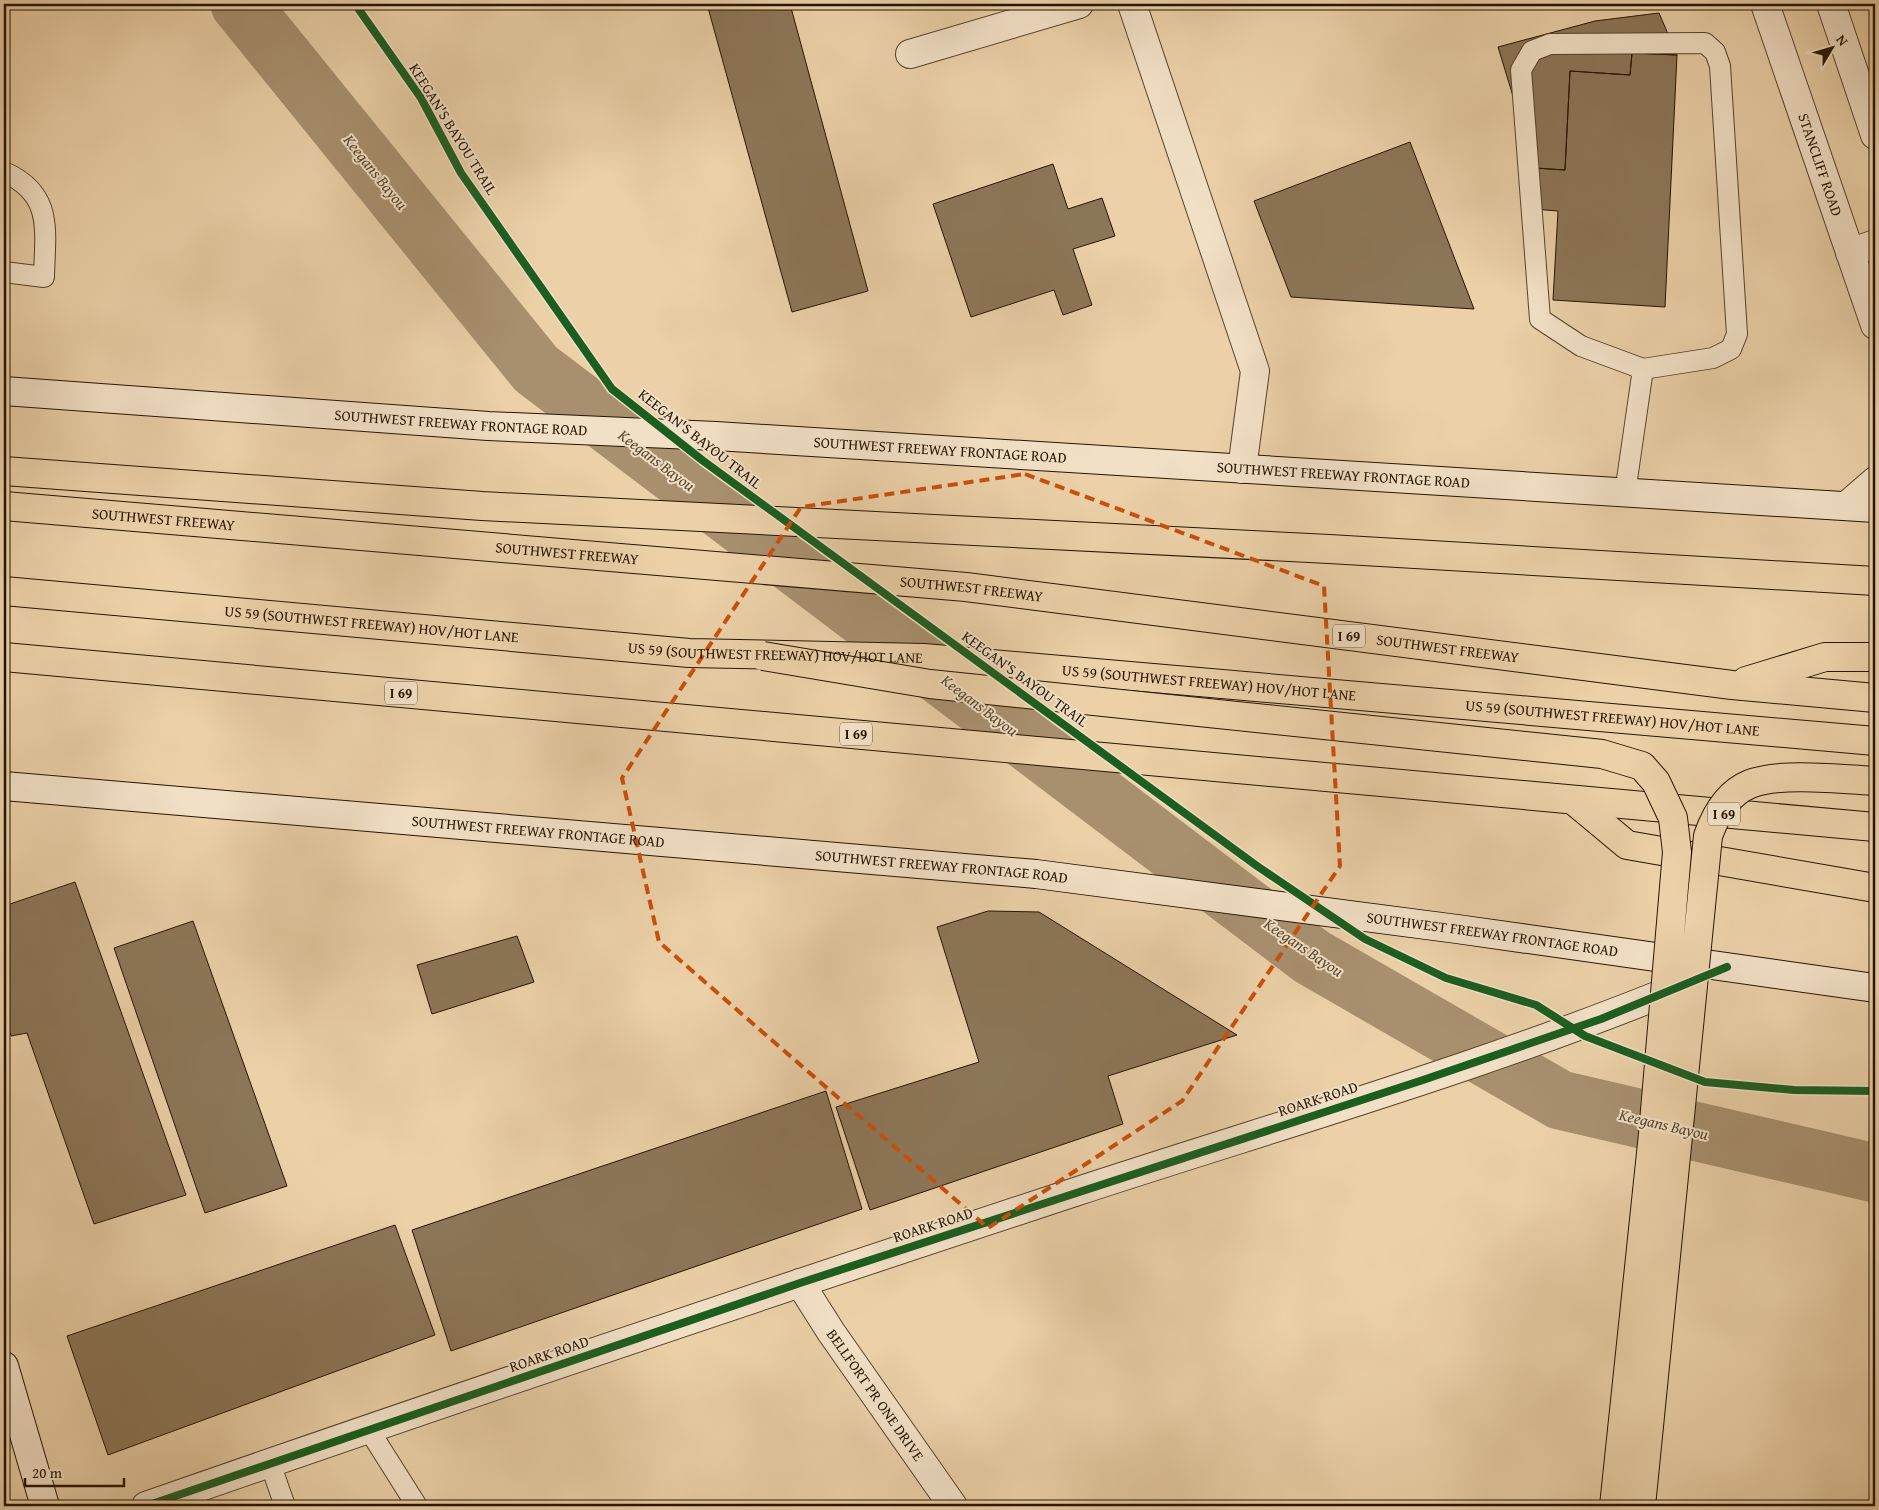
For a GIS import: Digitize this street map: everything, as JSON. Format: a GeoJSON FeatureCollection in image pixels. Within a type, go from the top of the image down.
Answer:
{"type":"FeatureCollection","features":[{"type":"Feature","properties":{"kind":"highway"},"geometry":{"type":"LineString","coordinates":[[4,472],[482,506],[869,524],[1875,581]]}},
{"type":"Feature","properties":{"kind":"highway","name":"SOUTHWEST FREEWAY"},"geometry":{"type":"LineString","coordinates":[[4,506],[966,587],[1732,685],[1875,698]]}},
{"type":"Feature","properties":{"kind":"highway","name":"US 59 (SOUTHWEST FREEWAY) HOV/HOT LANE"},"geometry":{"type":"LineString","coordinates":[[4,591],[689,653],[934,659],[1875,741]]}},
{"type":"Feature","properties":{"kind":"highway"},"geometry":{"type":"LineString","coordinates":[[763,656],[930,684],[1602,754],[1642,766],[1665,796],[1673,818],[1677,852],[1653,1134],[1614,1506]]}},
{"type":"Feature","properties":{"kind":"highway","name":"I 69"},"geometry":{"type":"LineString","coordinates":[[4,657],[1875,827]]}},
{"type":"Feature","properties":{"kind":"highway"},"geometry":{"type":"LineString","coordinates":[[1732,685],[1825,657],[1875,657]]}},
{"type":"Feature","properties":{"kind":"highway"},"geometry":{"type":"LineString","coordinates":[[1641,1506],[1708,836],[1714,819],[1730,797],[1749,784],[1775,778],[1875,781]]}},
{"type":"Feature","properties":{"kind":"highway"},"geometry":{"type":"LineString","coordinates":[[1573,800],[1627,845],[1875,888]]}},
{"type":"Feature","properties":{"kind":"main road"},"geometry":{"type":"LineString","coordinates":[[910,54],[1079,4]]}},
{"type":"Feature","properties":{"kind":"main road"},"geometry":{"type":"LineString","coordinates":[[1132,4],[1255,371],[1242,469]]}},
{"type":"Feature","properties":{"kind":"main road","name":"STANCLIFF ROAD"},"geometry":{"type":"LineString","coordinates":[[1765,4],[1863,248],[1875,325]]}},
{"type":"Feature","properties":{"kind":"main road"},"geometry":{"type":"LineString","coordinates":[[1830,4],[1875,135]]}},
{"type":"Feature","properties":{"kind":"main road","name":"SOUTHWEST FREEWAY FRONTAGE ROAD"},"geometry":{"type":"LineString","coordinates":[[4,392],[488,426],[716,436],[1875,508]]}},
{"type":"Feature","properties":{"kind":"main road"},"geometry":{"type":"LineString","coordinates":[[1846,506],[1875,481]]}},
{"type":"Feature","properties":{"kind":"main road","name":"SOUTHWEST FREEWAY FRONTAGE ROAD"},"geometry":{"type":"LineString","coordinates":[[7,787],[1036,874],[1457,929],[1875,988]]}},
{"type":"Feature","properties":{"kind":"main road","name":"ROARK ROAD"},"geometry":{"type":"LineString","coordinates":[[146,1506],[800,1283],[1282,1124],[1423,1080],[1601,1019],[1726,967]]}},
{"type":"Feature","properties":{"kind":"main road","name":"BELLFORT PR ONE DRIVE"},"geometry":{"type":"LineString","coordinates":[[800,1283],[831,1332],[953,1506]]}},
{"type":"Feature","properties":{"kind":"main road"},"geometry":{"type":"LineString","coordinates":[[4,1366],[45,1506]]}},
{"type":"Feature","properties":{"kind":"lane"},"geometry":{"type":"LineString","coordinates":[[1705,43],[1715,52],[1720,66],[1737,334],[1731,349],[1713,358],[1643,369],[1581,346],[1540,319],[1521,70],[1532,51],[1550,44],[1705,43]]}},
{"type":"Feature","properties":{"kind":"lane"},"geometry":{"type":"LineString","coordinates":[[4,172],[34,194],[45,215],[44,277],[4,272]]}},
{"type":"Feature","properties":{"kind":"lane"},"geometry":{"type":"LineString","coordinates":[[1625,493],[1643,369]]}},
{"type":"Feature","properties":{"kind":"lane"},"geometry":{"type":"LineString","coordinates":[[369,1430],[417,1506]]}},
{"type":"Feature","properties":{"kind":"lane"},"geometry":{"type":"LineString","coordinates":[[270,1463],[285,1506]]}},
{"type":"Feature","properties":{"kind":"highlighted area"},"geometry":{"type":"Polygon","coordinates":[[[1025,474],[1324,586],[1340,866],[1182,1101],[988,1228],[659,942],[622,778],[801,507],[1025,474]]]}},
{"type":"Feature","properties":{"kind":"building"},"geometry":{"type":"Polygon","coordinates":[[[707,4],[790,4],[868,291],[792,312],[707,4]]]}},
{"type":"Feature","properties":{"kind":"building"},"geometry":{"type":"Polygon","coordinates":[[[1659,13],[1677,55],[1632,53],[1630,75],[1570,71],[1565,170],[1535,168],[1498,47],[1595,21],[1659,13]]]}},
{"type":"Feature","properties":{"kind":"building"},"geometry":{"type":"Polygon","coordinates":[[[1632,53],[1677,55],[1665,307],[1553,300],[1558,211],[1533,209],[1535,168],[1565,170],[1570,71],[1630,75],[1632,53]]]}},
{"type":"Feature","properties":{"kind":"building"},"geometry":{"type":"Polygon","coordinates":[[[1410,142],[1474,309],[1291,297],[1254,201],[1410,142]]]}},
{"type":"Feature","properties":{"kind":"building"},"geometry":{"type":"Polygon","coordinates":[[[1053,164],[1068,209],[1102,198],[1115,236],[1073,249],[1092,305],[1063,315],[1054,290],[971,317],[933,204],[1053,164]]]}},
{"type":"Feature","properties":{"kind":"building"},"geometry":{"type":"Polygon","coordinates":[[[75,882],[186,1195],[94,1224],[27,1033],[11,1036],[4,1017],[4,906],[75,882]]]}},
{"type":"Feature","properties":{"kind":"building"},"geometry":{"type":"Polygon","coordinates":[[[988,911],[1039,912],[1237,1035],[1108,1076],[1123,1124],[870,1210],[836,1107],[979,1062],[937,927],[988,911]]]}},
{"type":"Feature","properties":{"kind":"building"},"geometry":{"type":"Polygon","coordinates":[[[193,921],[287,1186],[205,1213],[114,948],[193,921]]]}},
{"type":"Feature","properties":{"kind":"building"},"geometry":{"type":"Polygon","coordinates":[[[517,936],[534,982],[432,1014],[417,965],[517,936]]]}},
{"type":"Feature","properties":{"kind":"building"},"geometry":{"type":"Polygon","coordinates":[[[826,1091],[862,1209],[451,1351],[412,1230],[826,1091]]]}},
{"type":"Feature","properties":{"kind":"building"},"geometry":{"type":"Polygon","coordinates":[[[395,1225],[435,1335],[108,1455],[67,1336],[395,1225]]]}},
{"type":"Feature","properties":{"kind":"waterway","name":"Keegans Bayou"},"geometry":{"type":"LineString","coordinates":[[240,4],[536,369],[1312,957],[1560,1100],[1875,1173]]}},
{"type":"Feature","properties":{"kind":"cycle path","name":"KEEGAN'S BAYOU TRAIL"},"geometry":{"type":"LineString","coordinates":[[355,4],[421,98],[461,173],[612,389],[702,460],[1257,866],[1365,939],[1446,978],[1536,1005],[1585,1036],[1705,1082],[1794,1090],[1875,1091]]}},
{"type":"Feature","properties":{"kind":"cycle path"},"geometry":{"type":"LineString","coordinates":[[146,1506],[800,1283],[1423,1080],[1601,1019],[1727,967]]}}]}
